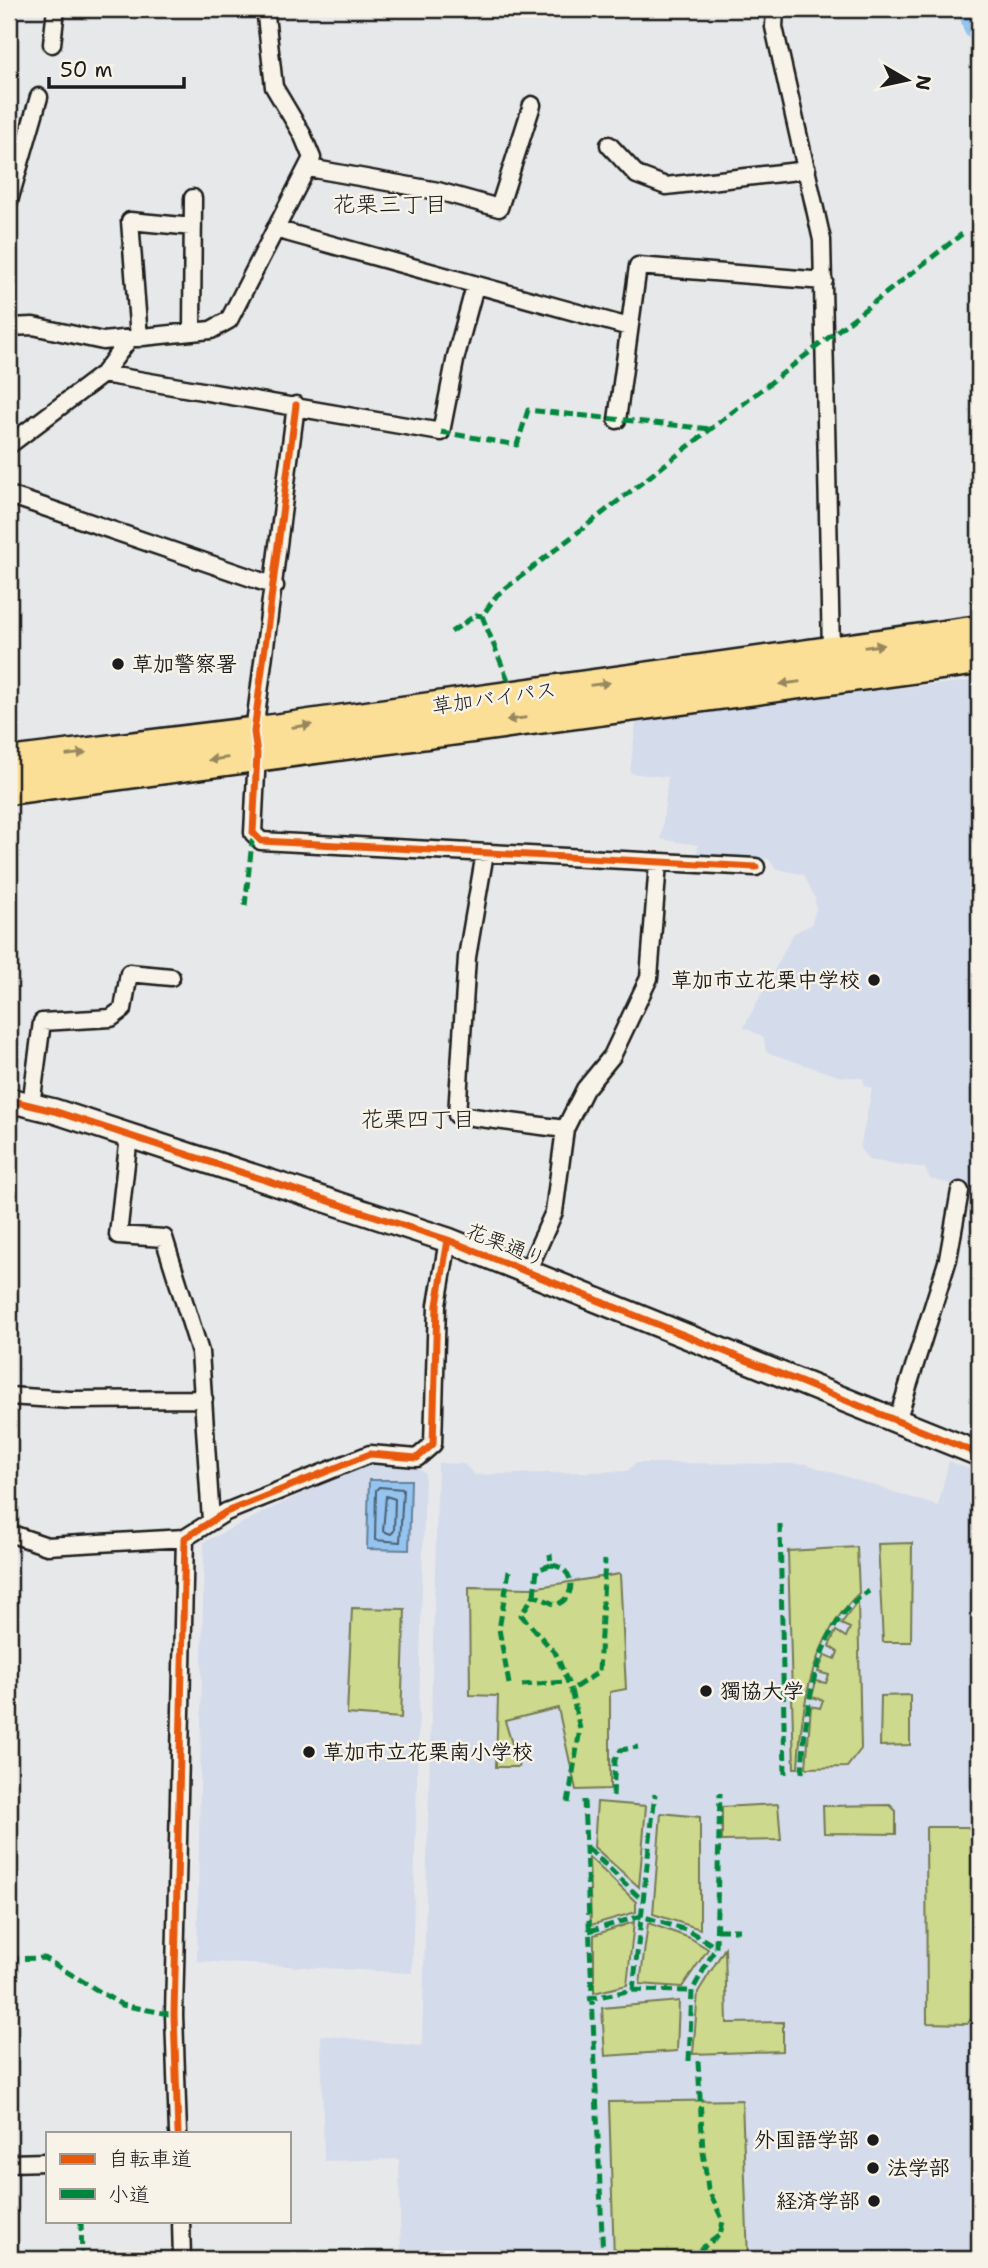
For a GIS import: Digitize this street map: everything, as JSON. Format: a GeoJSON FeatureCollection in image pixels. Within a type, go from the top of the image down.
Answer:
{"type":"FeatureCollection","features":[{"type":"Feature","properties":{"kind":"highway","name":"草加バイパス"},"geometry":{"type":"LineString","coordinates":[[9,789],[255,743],[831,651],[979,631]]}},
{"type":"Feature","properties":{"kind":"highway","name":"草加バイパス"},"geometry":{"type":"LineString","coordinates":[[9,762],[255,743],[979,659]]}},
{"type":"Feature","properties":{"kind":"street"},"geometry":{"type":"LineString","coordinates":[[52,44],[56,9]]}},
{"type":"Feature","properties":{"kind":"street"},"geometry":{"type":"LineString","coordinates":[[9,327],[33,326],[103,341],[211,330],[229,320],[312,158],[302,134],[274,87],[266,16],[269,9]]}},
{"type":"Feature","properties":{"kind":"street"},"geometry":{"type":"LineString","coordinates":[[775,9],[774,27],[822,240],[831,651]]}},
{"type":"Feature","properties":{"kind":"street"},"geometry":{"type":"LineString","coordinates":[[9,201],[39,97]]}},
{"type":"Feature","properties":{"kind":"street"},"geometry":{"type":"LineString","coordinates":[[309,168],[438,191],[499,208],[533,105]]}},
{"type":"Feature","properties":{"kind":"street"},"geometry":{"type":"LineString","coordinates":[[609,145],[637,175],[666,186],[807,170]]}},
{"type":"Feature","properties":{"kind":"street"},"geometry":{"type":"LineString","coordinates":[[192,332],[193,198]]}},
{"type":"Feature","properties":{"kind":"street"},"geometry":{"type":"LineString","coordinates":[[9,445],[103,374],[134,338],[130,222],[193,227]]}},
{"type":"Feature","properties":{"kind":"street"},"geometry":{"type":"LineString","coordinates":[[275,229],[629,327]]}},
{"type":"Feature","properties":{"kind":"street"},"geometry":{"type":"LineString","coordinates":[[617,420],[638,266],[824,281]]}},
{"type":"Feature","properties":{"kind":"street"},"geometry":{"type":"LineString","coordinates":[[103,374],[441,432],[456,356],[475,286]]}},
{"type":"Feature","properties":{"kind":"street"},"geometry":{"type":"LineString","coordinates":[[296,405],[255,743],[253,833],[261,841],[755,867]]}},
{"type":"Feature","properties":{"kind":"street"},"geometry":{"type":"LineString","coordinates":[[9,495],[275,586]]}},
{"type":"Feature","properties":{"kind":"street"},"geometry":{"type":"LineString","coordinates":[[485,853],[467,957],[457,1115],[565,1129]]}},
{"type":"Feature","properties":{"kind":"street"},"geometry":{"type":"LineString","coordinates":[[527,1272],[554,1212],[565,1129],[586,1088],[612,1056],[649,978],[658,863]]}},
{"type":"Feature","properties":{"kind":"street"},"geometry":{"type":"LineString","coordinates":[[31,1105],[42,1022],[111,1018],[123,1009],[129,973],[171,977]]}},
{"type":"Feature","properties":{"kind":"street","name":"花栗通り"},"geometry":{"type":"LineString","coordinates":[[9,1100],[129,1136],[448,1240],[979,1454]]}},
{"type":"Feature","properties":{"kind":"street"},"geometry":{"type":"LineString","coordinates":[[129,1136],[118,1235],[164,1238],[200,1352],[211,1521]]}},
{"type":"Feature","properties":{"kind":"street"},"geometry":{"type":"LineString","coordinates":[[897,1421],[948,1259],[960,1191]]}},
{"type":"Feature","properties":{"kind":"street"},"geometry":{"type":"LineString","coordinates":[[9,1533],[47,1546],[185,1538],[211,1521],[370,1454],[417,1458],[433,1444],[436,1318],[448,1240]]}},
{"type":"Feature","properties":{"kind":"street"},"geometry":{"type":"LineString","coordinates":[[9,1396],[70,1400],[204,1399]]}},
{"type":"Feature","properties":{"kind":"street"},"geometry":{"type":"LineString","coordinates":[[178,2132],[174,2015],[185,1538]]}},
{"type":"Feature","properties":{"kind":"street"},"geometry":{"type":"LineString","coordinates":[[9,2163],[46,2162]]}},
{"type":"Feature","properties":{"kind":"street"},"geometry":{"type":"LineString","coordinates":[[181,2222],[182,2259]]}},
{"type":"Feature","properties":{"kind":"shaded area","name":"草加市立花栗中学校"},"geometry":{"type":"Polygon","coordinates":[[[979,680],[979,1190],[930,1179],[925,1168],[869,1160],[860,1149],[872,1088],[865,1086],[863,1078],[838,1076],[766,1052],[764,1038],[744,1027],[794,933],[811,925],[816,909],[815,898],[804,875],[775,868],[769,859],[697,854],[698,845],[661,839],[668,777],[630,773],[637,715],[979,680]]]}},
{"type":"Feature","properties":{"kind":"shaded area","name":"獨協大学"},"geometry":{"type":"Polygon","coordinates":[[[949,1461],[979,1473],[979,2259],[401,2259],[399,2159],[324,2161],[321,2035],[419,2046],[422,2044],[438,1463],[464,1464],[475,1475],[627,1471],[636,1463],[806,1464],[938,1506],[949,1461]]]}},
{"type":"Feature","properties":{"kind":"shaded area","name":"草加市立花栗南小学校"},"geometry":{"type":"Polygon","coordinates":[[[363,1463],[416,1467],[425,1473],[412,1973],[197,1961],[204,1542],[363,1463]]]}},
{"type":"Feature","properties":{"kind":"green space"},"geometry":{"type":"Polygon","coordinates":[[[912,1543],[911,1642],[883,1642],[878,1544],[912,1543]]]}},
{"type":"Feature","properties":{"kind":"green space"},"geometry":{"type":"Polygon","coordinates":[[[857,1547],[859,1593],[843,1611],[820,1652],[806,1697],[798,1768],[794,1768],[788,1551],[857,1547]]]}},
{"type":"Feature","properties":{"kind":"green space"},"geometry":{"type":"Polygon","coordinates":[[[620,1574],[626,1689],[610,1692],[610,1789],[576,1790],[558,1708],[505,1721],[519,1767],[496,1767],[498,1696],[470,1695],[469,1587],[532,1588],[620,1574]]]}},
{"type":"Feature","properties":{"kind":"green space"},"geometry":{"type":"Polygon","coordinates":[[[858,1601],[861,1749],[847,1767],[806,1768],[811,1706],[820,1708],[823,1700],[812,1697],[816,1681],[826,1683],[829,1675],[818,1672],[825,1655],[835,1659],[838,1652],[829,1646],[836,1631],[846,1637],[850,1628],[841,1624],[858,1601]]]}},
{"type":"Feature","properties":{"kind":"green space"},"geometry":{"type":"Polygon","coordinates":[[[352,1608],[405,1609],[401,1718],[347,1714],[352,1608]]]}},
{"type":"Feature","properties":{"kind":"green space"},"geometry":{"type":"Polygon","coordinates":[[[910,1695],[910,1745],[880,1746],[881,1696],[910,1695]]]}},
{"type":"Feature","properties":{"kind":"green space"},"geometry":{"type":"Polygon","coordinates":[[[597,1802],[646,1806],[639,1887],[594,1847],[597,1802]]]}},
{"type":"Feature","properties":{"kind":"green space"},"geometry":{"type":"Polygon","coordinates":[[[778,1804],[781,1840],[722,1841],[722,1807],[778,1804]]]}},
{"type":"Feature","properties":{"kind":"green space"},"geometry":{"type":"Polygon","coordinates":[[[890,1805],[896,1811],[896,1834],[824,1833],[823,1806],[890,1805]]]}},
{"type":"Feature","properties":{"kind":"green space"},"geometry":{"type":"Polygon","coordinates":[[[661,1813],[700,1817],[700,1929],[653,1914],[661,1813]]]}},
{"type":"Feature","properties":{"kind":"green space"},"geometry":{"type":"Polygon","coordinates":[[[926,1827],[968,1827],[979,1843],[979,2008],[967,2024],[927,2023],[926,1827]]]}},
{"type":"Feature","properties":{"kind":"green space"},"geometry":{"type":"Polygon","coordinates":[[[589,1857],[636,1902],[636,1912],[591,1925],[589,1857]]]}},
{"type":"Feature","properties":{"kind":"green space"},"geometry":{"type":"Polygon","coordinates":[[[634,1922],[627,1985],[594,1993],[594,1935],[634,1922]]]}},
{"type":"Feature","properties":{"kind":"green space"},"geometry":{"type":"Polygon","coordinates":[[[648,1923],[690,1938],[708,1949],[682,1987],[640,1984],[648,1923]]]}},
{"type":"Feature","properties":{"kind":"green space"},"geometry":{"type":"Polygon","coordinates":[[[725,1948],[727,2023],[783,2022],[783,2051],[693,2054],[698,1992],[725,1948]]]}},
{"type":"Feature","properties":{"kind":"green space"},"geometry":{"type":"Polygon","coordinates":[[[679,2001],[677,2051],[605,2056],[602,2008],[679,2001]]]}},
{"type":"Feature","properties":{"kind":"green space"},"geometry":{"type":"Polygon","coordinates":[[[742,2100],[748,2259],[614,2259],[609,2102],[742,2100]]]}},
{"type":"Feature","properties":{"kind":"water"},"geometry":{"type":"Polygon","coordinates":[[[369,1480],[411,1480],[409,1550],[367,1549],[369,1480]]]}},
{"type":"Feature","properties":{"kind":"waterway"},"geometry":{"type":"LineString","coordinates":[[974,9],[979,26]]}},
{"type":"Feature","properties":{"kind":"marked path"},"geometry":{"type":"LineString","coordinates":[[508,680],[482,616],[497,595],[962,234]]}},
{"type":"Feature","properties":{"kind":"marked path"},"geometry":{"type":"LineString","coordinates":[[441,432],[517,445],[528,410],[711,429]]}},
{"type":"Feature","properties":{"kind":"marked path"},"geometry":{"type":"LineString","coordinates":[[451,632],[476,615],[482,616]]}},
{"type":"Feature","properties":{"kind":"marked path"},"geometry":{"type":"LineString","coordinates":[[245,906],[253,833]]}},
{"type":"Feature","properties":{"kind":"marked path"},"geometry":{"type":"LineString","coordinates":[[780,1524],[785,1774]]}},
{"type":"Feature","properties":{"kind":"marked path"},"geometry":{"type":"LineString","coordinates":[[534,1595],[537,1570],[551,1565],[550,1554]]}},
{"type":"Feature","properties":{"kind":"marked path"},"geometry":{"type":"LineString","coordinates":[[568,1803],[580,1729],[571,1690],[599,1672],[605,1560]]}},
{"type":"Feature","properties":{"kind":"marked path"},"geometry":{"type":"LineString","coordinates":[[551,1565],[559,1567],[569,1576],[571,1583],[568,1596],[556,1605],[534,1595],[521,1615],[556,1654],[571,1690]]}},
{"type":"Feature","properties":{"kind":"marked path"},"geometry":{"type":"LineString","coordinates":[[509,1571],[499,1629],[509,1684]]}},
{"type":"Feature","properties":{"kind":"marked path"},"geometry":{"type":"LineString","coordinates":[[802,1773],[810,1699],[824,1648],[835,1625],[850,1606],[869,1591]]}},
{"type":"Feature","properties":{"kind":"marked path"},"geometry":{"type":"LineString","coordinates":[[522,1685],[567,1682]]}},
{"type":"Feature","properties":{"kind":"marked path"},"geometry":{"type":"LineString","coordinates":[[613,1796],[615,1759],[621,1750],[638,1747]]}},
{"type":"Feature","properties":{"kind":"marked path"},"geometry":{"type":"LineString","coordinates":[[689,2061],[692,1991],[716,1947],[720,1793]]}},
{"type":"Feature","properties":{"kind":"marked path"},"geometry":{"type":"LineString","coordinates":[[588,1999],[633,1990],[655,1794]]}},
{"type":"Feature","properties":{"kind":"marked path"},"geometry":{"type":"LineString","coordinates":[[584,1800],[603,2259]]}},
{"type":"Feature","properties":{"kind":"marked path"},"geometry":{"type":"LineString","coordinates":[[588,1848],[643,1901]]}},
{"type":"Feature","properties":{"kind":"marked path"},"geometry":{"type":"LineString","coordinates":[[589,1931],[641,1916],[689,1931],[716,1947]]}},
{"type":"Feature","properties":{"kind":"marked path"},"geometry":{"type":"LineString","coordinates":[[717,1930],[740,1930]]}},
{"type":"Feature","properties":{"kind":"marked path"},"geometry":{"type":"LineString","coordinates":[[9,1959],[44,1958],[122,2005],[174,2015]]}},
{"type":"Feature","properties":{"kind":"marked path"},"geometry":{"type":"LineString","coordinates":[[633,1990],[692,1991]]}},
{"type":"Feature","properties":{"kind":"marked path"},"geometry":{"type":"LineString","coordinates":[[698,2061],[708,2189],[723,2221],[720,2235],[701,2249],[702,2259]]}},
{"type":"Feature","properties":{"kind":"marked path"},"geometry":{"type":"LineString","coordinates":[[81,2222],[82,2259]]}},
{"type":"Feature","properties":{"kind":"cycle path"},"geometry":{"type":"LineString","coordinates":[[296,405],[254,732],[257,754],[253,833],[261,841],[756,867]]}},
{"type":"Feature","properties":{"kind":"cycle path"},"geometry":{"type":"LineString","coordinates":[[9,1100],[54,1111],[448,1240],[979,1454]]}},
{"type":"Feature","properties":{"kind":"cycle path"},"geometry":{"type":"LineString","coordinates":[[178,2132],[174,2015],[185,1538],[226,1512],[370,1454],[417,1458],[433,1444],[437,1305],[448,1240]]}},
{"type":"Feature","properties":{"kind":"place","name":"草加警察署"},"geometry":{"type":"Point","coordinates":[118,664]}},
{"type":"Feature","properties":{"kind":"place","name":"草加市立花栗中学校"},"geometry":{"type":"Point","coordinates":[874,980]}},
{"type":"Feature","properties":{"kind":"place","name":"獨協大学"},"geometry":{"type":"Point","coordinates":[706,1691]}},
{"type":"Feature","properties":{"kind":"place","name":"草加市立花栗南小学校"},"geometry":{"type":"Point","coordinates":[309,1752]}},
{"type":"Feature","properties":{"kind":"place","name":"外国語学部"},"geometry":{"type":"Point","coordinates":[873,2140]}},
{"type":"Feature","properties":{"kind":"place","name":"法学部"},"geometry":{"type":"Point","coordinates":[873,2168]}},
{"type":"Feature","properties":{"kind":"place","name":"経済学部"},"geometry":{"type":"Point","coordinates":[874,2201]}},
{"type":"Feature","properties":{"kind":"district","name":"花栗三丁目"},"geometry":{"type":"Point","coordinates":[390,204]}},
{"type":"Feature","properties":{"kind":"district","name":"花栗四丁目"},"geometry":{"type":"Point","coordinates":[418,1119]}}]}
